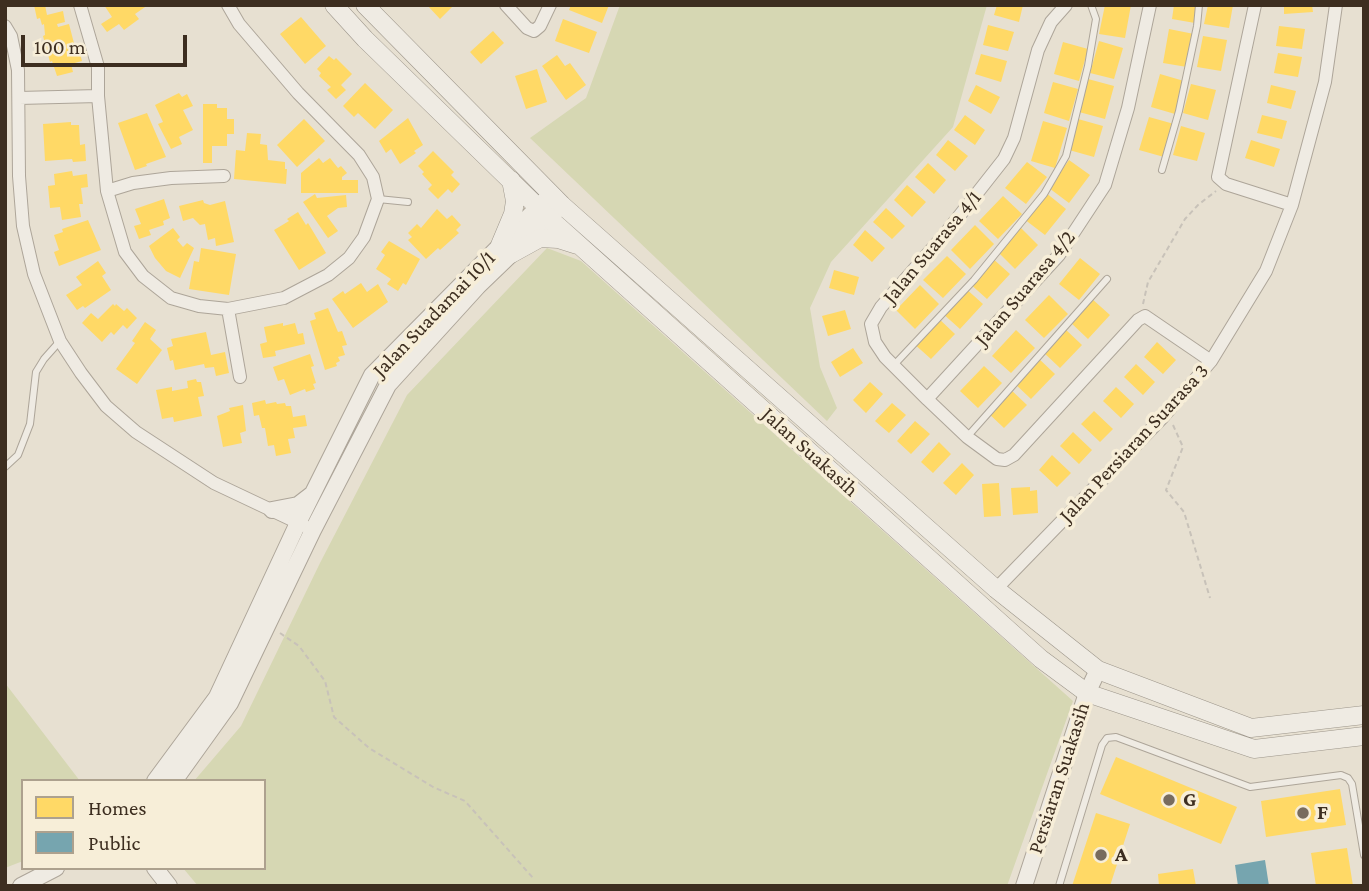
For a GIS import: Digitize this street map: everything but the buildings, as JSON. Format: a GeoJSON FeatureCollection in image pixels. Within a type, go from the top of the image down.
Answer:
{"type":"FeatureCollection","features":[{"type":"Feature","properties":{"kind":"main road","name":"Jalan Suakasih"},"geometry":{"type":"LineString","coordinates":[[334,5],[365,39],[511,180],[550,206],[996,589],[1098,670],[1251,728],[1364,715]]}},
{"type":"Feature","properties":{"kind":"main road","name":"Jalan Suakasih"},"geometry":{"type":"LineString","coordinates":[[365,5],[550,206],[580,246],[1041,659],[1087,693],[1254,749],[1364,736]]}},
{"type":"Feature","properties":{"kind":"main road"},"geometry":{"type":"LineString","coordinates":[[505,250],[515,201],[511,180]]}},
{"type":"Feature","properties":{"kind":"main road"},"geometry":{"type":"LineString","coordinates":[[505,250],[540,239],[558,239],[580,246]]}},
{"type":"Feature","properties":{"kind":"street"},"geometry":{"type":"LineString","coordinates":[[80,5],[98,67],[107,191],[125,252],[143,276],[171,298],[199,306],[228,309],[284,298],[328,275],[349,258],[364,237],[378,199],[373,177],[359,155],[298,93],[239,23],[228,5]]}},
{"type":"Feature","properties":{"kind":"street"},"geometry":{"type":"LineString","coordinates":[[506,5],[527,29],[534,31],[540,26],[550,5]]}},
{"type":"Feature","properties":{"kind":"street","name":"Jalan Suarasa 4/1"},"geometry":{"type":"LineString","coordinates":[[1066,5],[1051,22],[1038,50],[1014,138],[1004,159],[945,234],[881,307],[871,324],[875,342],[893,367],[967,437],[997,459],[1005,460],[1014,455],[1138,320],[1145,316]]}},
{"type":"Feature","properties":{"kind":"street","name":"Jalan Suarasa 4/2"},"geometry":{"type":"LineString","coordinates":[[927,400],[1059,255],[1105,185],[1128,108],[1150,5]]}},
{"type":"Feature","properties":{"kind":"street"},"geometry":{"type":"LineString","coordinates":[[1255,5],[1218,177],[1226,184],[1292,205]]}},
{"type":"Feature","properties":{"kind":"street","name":"Jalan Persiaran Suarasa 3"},"geometry":{"type":"LineString","coordinates":[[996,589],[1163,417],[1211,361],[1266,271],[1292,205],[1325,82],[1336,5]]}},
{"type":"Feature","properties":{"kind":"street"},"geometry":{"type":"LineString","coordinates":[[5,26],[11,36],[18,70],[19,176],[23,226],[34,274],[60,341],[106,406],[136,432],[214,483],[306,526]]}},
{"type":"Feature","properties":{"kind":"street"},"geometry":{"type":"LineString","coordinates":[[19,98],[98,96]]}},
{"type":"Feature","properties":{"kind":"street"},"geometry":{"type":"LineString","coordinates":[[107,191],[134,183],[171,178],[224,176]]}},
{"type":"Feature","properties":{"kind":"street","name":"Jalan Suadamai 10/1"},"geometry":{"type":"LineString","coordinates":[[175,779],[230,704],[268,624],[306,526],[313,494],[372,375],[550,206]]}},
{"type":"Feature","properties":{"kind":"street","name":"Jalan Suadamai 10/1"},"geometry":{"type":"LineString","coordinates":[[156,779],[217,697],[285,551],[306,526],[388,385],[478,286],[505,250]]}},
{"type":"Feature","properties":{"kind":"street"},"geometry":{"type":"LineString","coordinates":[[228,309],[240,377]]}},
{"type":"Feature","properties":{"kind":"street"},"geometry":{"type":"LineString","coordinates":[[1145,316],[1211,361]]}},
{"type":"Feature","properties":{"kind":"street"},"geometry":{"type":"LineString","coordinates":[[272,510],[298,505],[313,494]]}},
{"type":"Feature","properties":{"kind":"street"},"geometry":{"type":"LineString","coordinates":[[272,510],[280,519],[285,533],[285,551]]}},
{"type":"Feature","properties":{"kind":"street","name":"Persiaran Suakasih"},"geometry":{"type":"LineString","coordinates":[[1024,886],[1087,693],[1098,670]]}},
{"type":"Feature","properties":{"kind":"street"},"geometry":{"type":"LineString","coordinates":[[21,886],[52,870]]}},
{"type":"Feature","properties":{"kind":"street"},"geometry":{"type":"LineString","coordinates":[[157,870],[169,886]]}},
{"type":"Feature","properties":{"kind":"lane"},"geometry":{"type":"LineString","coordinates":[[893,367],[974,281],[1044,194],[1066,156],[1088,66],[1096,19],[1091,5]]}},
{"type":"Feature","properties":{"kind":"lane"},"geometry":{"type":"LineString","coordinates":[[1162,170],[1179,111],[1198,26],[1199,5]]}},
{"type":"Feature","properties":{"kind":"lane"},"geometry":{"type":"LineString","coordinates":[[378,199],[408,202]]}},
{"type":"Feature","properties":{"kind":"lane"},"geometry":{"type":"LineString","coordinates":[[967,437],[1107,279]]}},
{"type":"Feature","properties":{"kind":"lane"},"geometry":{"type":"LineString","coordinates":[[5,467],[18,455],[30,424],[36,372],[60,341]]}},
{"type":"Feature","properties":{"kind":"lane"},"geometry":{"type":"LineString","coordinates":[[1059,886],[1102,744],[1107,738],[1116,737],[1250,787],[1341,775],[1348,778],[1352,784],[1364,855]]}},
{"type":"Feature","properties":{"kind":"path"},"geometry":{"type":"LineString","coordinates":[[1145,316],[1143,296],[1148,282],[1185,219],[1198,205],[1226,184]]}},
{"type":"Feature","properties":{"kind":"path"},"geometry":{"type":"LineString","coordinates":[[1163,417],[1173,424],[1183,447],[1166,491],[1184,512],[1210,598]]}},
{"type":"Feature","properties":{"kind":"path"},"geometry":{"type":"LineString","coordinates":[[268,624],[299,646],[325,681],[334,718],[369,748],[433,788],[465,802],[533,878]]}},
{"type":"Feature","properties":{"kind":"green space"},"geometry":{"type":"Polygon","coordinates":[[[620,5],[987,5],[953,127],[831,262],[810,308],[820,367],[837,408],[827,421],[530,138],[586,98],[620,5]]]}},
{"type":"Feature","properties":{"kind":"green space"},"geometry":{"type":"Polygon","coordinates":[[[547,248],[581,261],[1073,701],[1007,886],[198,886],[185,870],[266,870],[266,779],[196,779],[241,726],[320,563],[407,395],[547,248]]]}},
{"type":"Feature","properties":{"kind":"green space"},"geometry":{"type":"Polygon","coordinates":[[[5,683],[78,779],[21,779],[21,862],[5,868],[5,683]]]}},
{"type":"Feature","properties":{"kind":"place","name":"G"},"geometry":{"type":"Point","coordinates":[1169,800]}},
{"type":"Feature","properties":{"kind":"place","name":"F"},"geometry":{"type":"Point","coordinates":[1303,813]}},
{"type":"Feature","properties":{"kind":"place","name":"A"},"geometry":{"type":"Point","coordinates":[1101,855]}}]}
